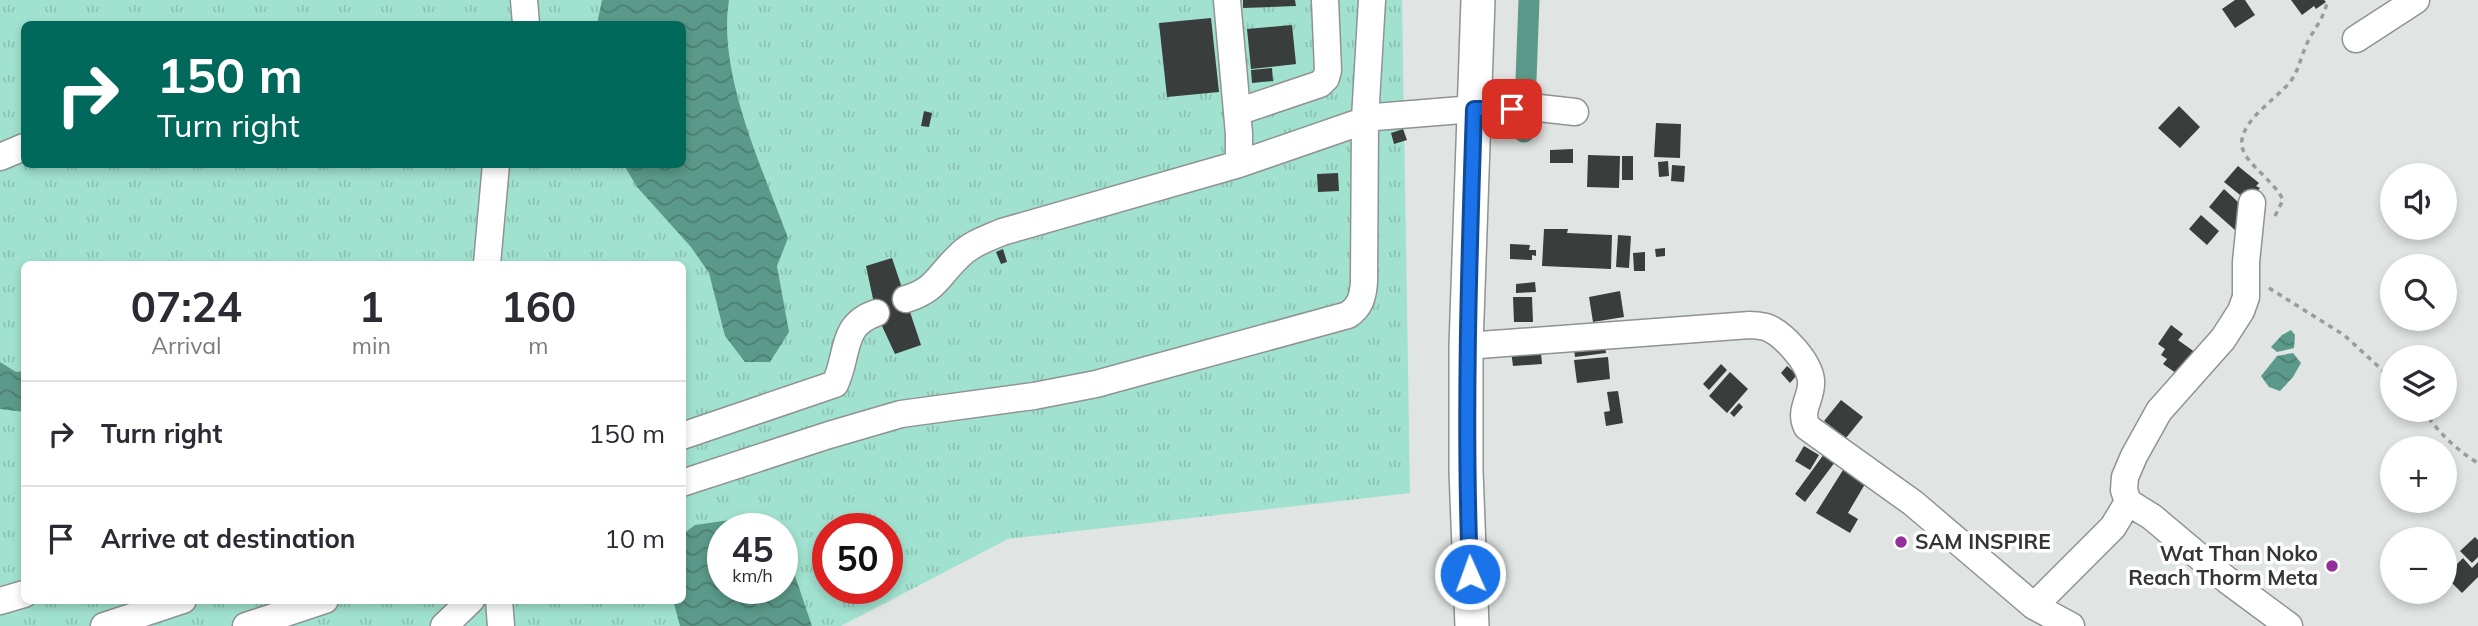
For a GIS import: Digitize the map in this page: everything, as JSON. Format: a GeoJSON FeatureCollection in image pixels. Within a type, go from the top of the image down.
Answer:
{"type":"FeatureCollection","features":[{"type":"Feature","properties":{"kind":"main road"},"geometry":{"type":"LineString","coordinates":[[1472,626],[1466,471],[1467,109],[1478,0]]}},
{"type":"Feature","properties":{"kind":"street"},"geometry":{"type":"LineString","coordinates":[[524,0],[526,21]]}},
{"type":"Feature","properties":{"kind":"street"},"geometry":{"type":"LineString","coordinates":[[1227,0],[1237,111],[1238,164]]}},
{"type":"Feature","properties":{"kind":"street"},"geometry":{"type":"LineString","coordinates":[[1237,111],[1320,84],[1326,78],[1328,70],[1325,0]]}},
{"type":"Feature","properties":{"kind":"street"},"geometry":{"type":"LineString","coordinates":[[686,482],[901,414],[1034,396],[1096,384],[1348,315],[1360,304],[1364,293],[1365,119],[1372,0]]}},
{"type":"Feature","properties":{"kind":"street"},"geometry":{"type":"LineString","coordinates":[[2356,39],[2416,0]]}},
{"type":"Feature","properties":{"kind":"street"},"geometry":{"type":"LineString","coordinates":[[906,299],[922,294],[933,285],[957,257],[973,244],[1002,232],[1238,164],[1365,119],[1467,109],[1538,108],[1575,112]]}},
{"type":"Feature","properties":{"kind":"street"},"geometry":{"type":"LineString","coordinates":[[0,157],[21,149]]}},
{"type":"Feature","properties":{"kind":"street"},"geometry":{"type":"LineString","coordinates":[[487,261],[496,168]]}},
{"type":"Feature","properties":{"kind":"street"},"geometry":{"type":"LineString","coordinates":[[1466,346],[1750,324],[1768,328],[1794,349],[1811,380],[1803,415],[1807,427],[1913,503],[2053,618],[2127,502],[2124,490],[2126,477],[2134,456],[2159,411],[2232,326],[2246,297],[2249,214],[2252,203]]}},
{"type":"Feature","properties":{"kind":"street"},"geometry":{"type":"LineString","coordinates":[[686,435],[835,384],[850,330],[858,321],[876,313]]}},
{"type":"Feature","properties":{"kind":"street"},"geometry":{"type":"LineString","coordinates":[[2127,502],[2152,517],[2227,580],[2289,626]]}},
{"type":"Feature","properties":{"kind":"street"},"geometry":{"type":"LineString","coordinates":[[0,601],[21,595]]}},
{"type":"Feature","properties":{"kind":"street"},"geometry":{"type":"LineString","coordinates":[[104,626],[171,604]]}},
{"type":"Feature","properties":{"kind":"street"},"geometry":{"type":"LineString","coordinates":[[246,626],[313,604]]}},
{"type":"Feature","properties":{"kind":"street"},"geometry":{"type":"LineString","coordinates":[[444,626],[467,604]]}},
{"type":"Feature","properties":{"kind":"street"},"geometry":{"type":"LineString","coordinates":[[499,604],[501,626]]}},
{"type":"Feature","properties":{"kind":"path"},"geometry":{"type":"LineString","coordinates":[[2248,247],[2279,211],[2283,200],[2245,154],[2242,139],[2259,111],[2292,80],[2308,41],[2327,8],[2327,0]]}},
{"type":"Feature","properties":{"kind":"path"},"geometry":{"type":"LineString","coordinates":[[2248,281],[2269,288],[2344,335],[2380,368]]}},
{"type":"Feature","properties":{"kind":"path"},"geometry":{"type":"LineString","coordinates":[[2432,422],[2463,454],[2478,463]]}},
{"type":"Feature","properties":{"kind":"green space"},"geometry":{"type":"Polygon","coordinates":[[[0,0],[1402,0],[1410,493],[1008,539],[903,594],[903,513],[812,513],[812,604],[883,604],[841,626],[0,626],[0,0]]]}},
{"type":"Feature","properties":{"kind":"water"},"geometry":{"type":"Polygon","coordinates":[[[602,0],[729,0],[727,29],[736,90],[755,152],[788,238],[777,266],[789,332],[770,362],[745,362],[725,336],[709,273],[691,247],[637,187],[626,168],[686,168],[686,21],[598,21],[602,0]]]}},
{"type":"Feature","properties":{"kind":"water"},"geometry":{"type":"Polygon","coordinates":[[[2291,330],[2295,335],[2294,348],[2277,352],[2271,347],[2282,335],[2291,330]]]}},
{"type":"Feature","properties":{"kind":"water"},"geometry":{"type":"Polygon","coordinates":[[[2293,353],[2301,363],[2293,377],[2280,391],[2269,387],[2261,376],[2277,356],[2293,353]]]}},
{"type":"Feature","properties":{"kind":"water"},"geometry":{"type":"Polygon","coordinates":[[[0,362],[16,372],[21,371],[21,412],[0,409],[0,362]]]}},
{"type":"Feature","properties":{"kind":"water"},"geometry":{"type":"Polygon","coordinates":[[[707,523],[707,604],[798,604],[798,585],[812,626],[680,626],[674,604],[686,604],[686,532],[695,525],[707,523]]]}},
{"type":"Feature","properties":{"kind":"building"},"geometry":{"type":"Polygon","coordinates":[[[1243,0],[1295,0],[1296,6],[1243,8],[1243,0]]]}},
{"type":"Feature","properties":{"kind":"building"},"geometry":{"type":"Polygon","coordinates":[[[2235,0],[2245,0],[2255,15],[2235,28],[2222,9],[2235,0]]]}},
{"type":"Feature","properties":{"kind":"building"},"geometry":{"type":"Polygon","coordinates":[[[2291,0],[2326,2],[2316,9],[2314,6],[2302,15],[2291,0]]]}},
{"type":"Feature","properties":{"kind":"building"},"geometry":{"type":"Polygon","coordinates":[[[1211,18],[1219,92],[1167,97],[1159,23],[1211,18]]]}},
{"type":"Feature","properties":{"kind":"building"},"geometry":{"type":"Polygon","coordinates":[[[1292,25],[1296,64],[1251,69],[1247,29],[1292,25]]]}},
{"type":"Feature","properties":{"kind":"building"},"geometry":{"type":"Polygon","coordinates":[[[1272,68],[1273,81],[1252,83],[1251,70],[1272,68]]]}},
{"type":"Feature","properties":{"kind":"building"},"geometry":{"type":"Polygon","coordinates":[[[2179,106],[2200,127],[2180,148],[2158,128],[2179,106]]]}},
{"type":"Feature","properties":{"kind":"building"},"geometry":{"type":"Polygon","coordinates":[[[924,111],[932,113],[929,127],[921,126],[924,111]]]}},
{"type":"Feature","properties":{"kind":"building"},"geometry":{"type":"Polygon","coordinates":[[[1656,123],[1681,124],[1680,158],[1654,157],[1656,123]]]}},
{"type":"Feature","properties":{"kind":"building"},"geometry":{"type":"Polygon","coordinates":[[[1403,129],[1407,140],[1394,144],[1391,133],[1403,129]]]}},
{"type":"Feature","properties":{"kind":"building"},"geometry":{"type":"Polygon","coordinates":[[[1573,149],[1573,163],[1550,163],[1550,150],[1573,149]]]}},
{"type":"Feature","properties":{"kind":"building"},"geometry":{"type":"Polygon","coordinates":[[[1588,155],[1620,156],[1619,188],[1587,187],[1588,155]]]}},
{"type":"Feature","properties":{"kind":"building"},"geometry":{"type":"Polygon","coordinates":[[[1622,156],[1633,156],[1633,180],[1622,180],[1622,156]]]}},
{"type":"Feature","properties":{"kind":"building"},"geometry":{"type":"Polygon","coordinates":[[[1668,161],[1669,176],[1659,177],[1658,162],[1668,161]]]}},
{"type":"Feature","properties":{"kind":"building"},"geometry":{"type":"Polygon","coordinates":[[[1672,165],[1685,166],[1684,182],[1671,181],[1672,165]]]}},
{"type":"Feature","properties":{"kind":"building"},"geometry":{"type":"Polygon","coordinates":[[[2238,166],[2259,183],[2256,186],[2260,188],[2254,195],[2245,199],[2224,182],[2238,166]]]}},
{"type":"Feature","properties":{"kind":"building"},"geometry":{"type":"Polygon","coordinates":[[[1338,173],[1339,191],[1318,192],[1317,174],[1338,173]]]}},
{"type":"Feature","properties":{"kind":"building"},"geometry":{"type":"Polygon","coordinates":[[[2224,189],[2250,213],[2235,230],[2209,207],[2224,189]]]}},
{"type":"Feature","properties":{"kind":"building"},"geometry":{"type":"Polygon","coordinates":[[[2201,215],[2219,231],[2207,245],[2189,229],[2201,215]]]}},
{"type":"Feature","properties":{"kind":"building"},"geometry":{"type":"Polygon","coordinates":[[[1544,229],[1568,229],[1567,233],[1612,235],[1611,269],[1542,266],[1544,229]]]}},
{"type":"Feature","properties":{"kind":"building"},"geometry":{"type":"Polygon","coordinates":[[[1618,235],[1631,236],[1629,268],[1616,267],[1618,235]]]}},
{"type":"Feature","properties":{"kind":"building"},"geometry":{"type":"Polygon","coordinates":[[[1510,244],[1530,245],[1529,250],[1536,250],[1536,256],[1532,255],[1532,260],[1510,259],[1510,244]]]}},
{"type":"Feature","properties":{"kind":"building"},"geometry":{"type":"Polygon","coordinates":[[[1665,248],[1665,256],[1656,257],[1655,249],[1665,248]]]}},
{"type":"Feature","properties":{"kind":"building"},"geometry":{"type":"Polygon","coordinates":[[[1003,249],[1007,262],[1001,264],[996,252],[1003,249]]]}},
{"type":"Feature","properties":{"kind":"building"},"geometry":{"type":"Polygon","coordinates":[[[1645,252],[1645,271],[1634,271],[1633,253],[1645,252]]]}},
{"type":"Feature","properties":{"kind":"building"},"geometry":{"type":"Polygon","coordinates":[[[892,258],[921,345],[895,354],[876,313],[866,266],[892,258]]]}},
{"type":"Feature","properties":{"kind":"building"},"geometry":{"type":"Polygon","coordinates":[[[1535,282],[1536,292],[1516,293],[1516,284],[1535,282]]]}},
{"type":"Feature","properties":{"kind":"building"},"geometry":{"type":"Polygon","coordinates":[[[1620,291],[1624,317],[1593,322],[1589,297],[1620,291]]]}},
{"type":"Feature","properties":{"kind":"building"},"geometry":{"type":"Polygon","coordinates":[[[1513,297],[1532,297],[1533,322],[1514,322],[1513,297]]]}},
{"type":"Feature","properties":{"kind":"building"},"geometry":{"type":"Polygon","coordinates":[[[2171,325],[2183,334],[2178,340],[2199,355],[2183,378],[2163,364],[2167,359],[2161,355],[2165,349],[2158,344],[2171,325]]]}},
{"type":"Feature","properties":{"kind":"building"},"geometry":{"type":"Polygon","coordinates":[[[1605,346],[1606,353],[1575,357],[1574,349],[1605,346]]]}},
{"type":"Feature","properties":{"kind":"building"},"geometry":{"type":"Polygon","coordinates":[[[1511,351],[1541,353],[1542,364],[1513,366],[1511,351]]]}},
{"type":"Feature","properties":{"kind":"building"},"geometry":{"type":"Polygon","coordinates":[[[1608,357],[1610,379],[1577,383],[1574,360],[1608,357]]]}},
{"type":"Feature","properties":{"kind":"building"},"geometry":{"type":"Polygon","coordinates":[[[1721,364],[1727,370],[1709,390],[1703,384],[1721,364]]]}},
{"type":"Feature","properties":{"kind":"building"},"geometry":{"type":"Polygon","coordinates":[[[1787,366],[1797,375],[1790,383],[1781,373],[1787,366]]]}},
{"type":"Feature","properties":{"kind":"building"},"geometry":{"type":"Polygon","coordinates":[[[1730,372],[1748,389],[1727,413],[1709,396],[1730,372]]]}},
{"type":"Feature","properties":{"kind":"building"},"geometry":{"type":"Polygon","coordinates":[[[1618,391],[1623,423],[1606,426],[1604,412],[1610,411],[1607,392],[1618,391]]]}},
{"type":"Feature","properties":{"kind":"building"},"geometry":{"type":"Polygon","coordinates":[[[1841,400],[1863,417],[1846,438],[1824,421],[1841,400]]]}},
{"type":"Feature","properties":{"kind":"building"},"geometry":{"type":"Polygon","coordinates":[[[1739,403],[1743,407],[1734,417],[1730,413],[1739,403]]]}},
{"type":"Feature","properties":{"kind":"building"},"geometry":{"type":"Polygon","coordinates":[[[1804,446],[1819,455],[1810,470],[1795,461],[1804,446]]]}},
{"type":"Feature","properties":{"kind":"building"},"geometry":{"type":"Polygon","coordinates":[[[1824,454],[1835,462],[1805,502],[1795,494],[1824,454]]]}},
{"type":"Feature","properties":{"kind":"building"},"geometry":{"type":"Polygon","coordinates":[[[1843,470],[1865,484],[1848,513],[1858,519],[1850,533],[1816,513],[1843,470]]]}},
{"type":"Feature","properties":{"kind":"building"},"geometry":{"type":"Polygon","coordinates":[[[2475,537],[2478,540],[2478,557],[2472,563],[2460,551],[2475,537]]]}},
{"type":"Feature","properties":{"kind":"building"},"geometry":{"type":"Polygon","coordinates":[[[2463,558],[2472,568],[2478,562],[2478,577],[2462,593],[2457,588],[2457,564],[2463,558]]]}},
{"type":"Feature","properties":{"kind":"waterway"},"geometry":{"type":"LineString","coordinates":[[1524,132],[1529,0]]}},
{"type":"Feature","properties":{"kind":"place","name":"SAM INSPIRE"},"geometry":{"type":"Point","coordinates":[1901,542]}},
{"type":"Feature","properties":{"kind":"place","name":"Wat Than Noko Reach Thorm Meta"},"geometry":{"type":"Point","coordinates":[2332,566]}},
{"type":"Feature","properties":{"kind":"route"},"geometry":{"type":"LineString","coordinates":[[1470,574],[1466,471],[1466,346],[1474,109],[1512,109]]}}]}
